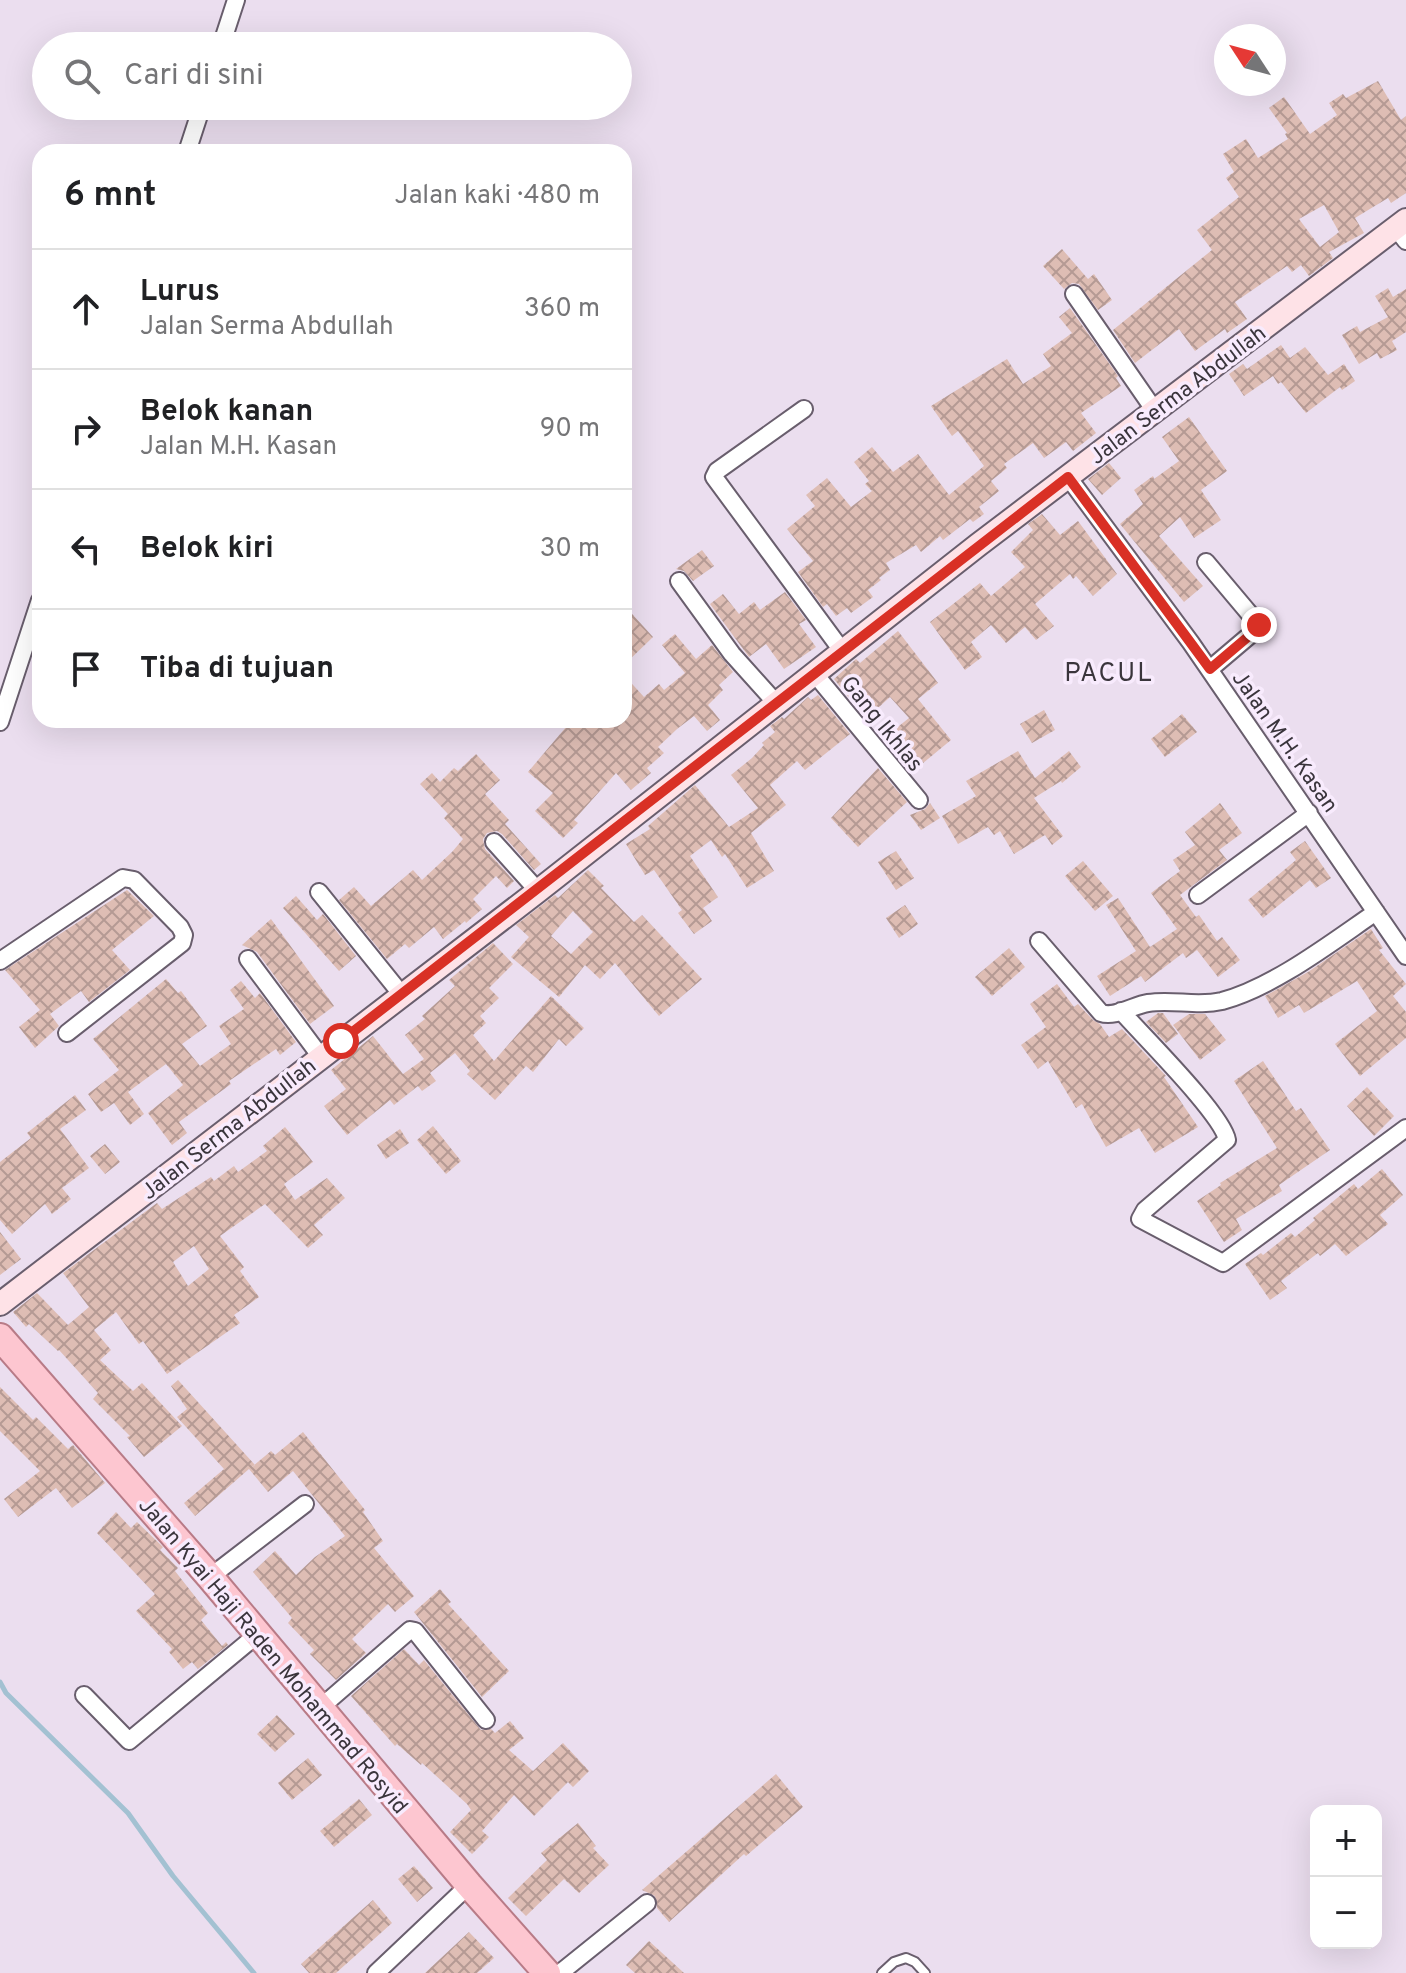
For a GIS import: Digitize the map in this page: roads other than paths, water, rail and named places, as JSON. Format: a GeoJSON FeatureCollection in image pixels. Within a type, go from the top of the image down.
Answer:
{"type":"FeatureCollection","features":[{"type":"Feature","properties":{"kind":"main road","name":"Jalan Serma Abdullah"},"geometry":{"type":"LineString","coordinates":[[0,1304],[538,891],[1068,477],[1403,230]]}},
{"type":"Feature","properties":{"kind":"main road","name":"Jalan Kyai Haji Raden Mohammad Rosyid"},"geometry":{"type":"LineString","coordinates":[[0,1337],[210,1577],[547,1973]]}},
{"type":"Feature","properties":{"kind":"street"},"geometry":{"type":"LineString","coordinates":[[226,32],[236,0]]}},
{"type":"Feature","properties":{"kind":"street"},"geometry":{"type":"LineString","coordinates":[[190,144],[197,120]]}},
{"type":"Feature","properties":{"kind":"street"},"geometry":{"type":"LineString","coordinates":[[1074,294],[1155,411]]}},
{"type":"Feature","properties":{"kind":"street"},"geometry":{"type":"LineString","coordinates":[[804,409],[717,471],[714,477],[843,652]]}},
{"type":"Feature","properties":{"kind":"street","name":"Jalan M.H. Kasan"},"geometry":{"type":"LineString","coordinates":[[1068,477],[1210,669],[1406,956]]}},
{"type":"Feature","properties":{"kind":"street"},"geometry":{"type":"LineString","coordinates":[[1206,562],[1259,625],[1210,669]]}},
{"type":"Feature","properties":{"kind":"street"},"geometry":{"type":"LineString","coordinates":[[679,581],[732,654],[776,703]]}},
{"type":"Feature","properties":{"kind":"street"},"geometry":{"type":"LineString","coordinates":[[0,722],[32,624]]}},
{"type":"Feature","properties":{"kind":"street","name":"Gang Ikhlas"},"geometry":{"type":"LineString","coordinates":[[814,673],[919,800]]}},
{"type":"Feature","properties":{"kind":"street"},"geometry":{"type":"LineString","coordinates":[[1198,895],[1309,813]]}},
{"type":"Feature","properties":{"kind":"street"},"geometry":{"type":"LineString","coordinates":[[494,842],[538,891]]}},
{"type":"Feature","properties":{"kind":"street"},"geometry":{"type":"LineString","coordinates":[[0,961],[123,878],[134,880],[180,927],[184,935],[182,943],[67,1033]]}},
{"type":"Feature","properties":{"kind":"street"},"geometry":{"type":"LineString","coordinates":[[319,892],[402,995]]}},
{"type":"Feature","properties":{"kind":"street"},"geometry":{"type":"LineString","coordinates":[[1039,941],[1101,1013],[1108,1015],[1144,1003],[1167,1000],[1196,1004],[1220,1001],[1244,993],[1304,961],[1376,912]]}},
{"type":"Feature","properties":{"kind":"street"},"geometry":{"type":"LineString","coordinates":[[248,959],[321,1057]]}},
{"type":"Feature","properties":{"kind":"street"},"geometry":{"type":"LineString","coordinates":[[1121,1011],[1212,1112],[1226,1133],[1227,1140],[1145,1210],[1140,1219],[1223,1263],[1406,1128]]}},
{"type":"Feature","properties":{"kind":"street"},"geometry":{"type":"LineString","coordinates":[[210,1577],[305,1504]]}},
{"type":"Feature","properties":{"kind":"street"},"geometry":{"type":"LineString","coordinates":[[320,1708],[410,1630],[415,1631],[486,1720]]}},
{"type":"Feature","properties":{"kind":"street"},"geometry":{"type":"LineString","coordinates":[[84,1695],[129,1741],[258,1634]]}},
{"type":"Feature","properties":{"kind":"street"},"geometry":{"type":"LineString","coordinates":[[376,1973],[469,1885]]}},
{"type":"Feature","properties":{"kind":"street"},"geometry":{"type":"LineString","coordinates":[[560,1973],[647,1903]]}},
{"type":"Feature","properties":{"kind":"lane"},"geometry":{"type":"LineString","coordinates":[[882,1973],[894,1962],[906,1958],[915,1962],[925,1973]]}},
{"type":"Feature","properties":{"kind":"waterway"},"geometry":{"type":"LineString","coordinates":[[0,1682],[6,1693],[128,1813],[173,1876],[254,1973]]}},
{"type":"Feature","properties":{"kind":"district","name":"PACUL"},"geometry":{"type":"Point","coordinates":[1109,672]}}]}
